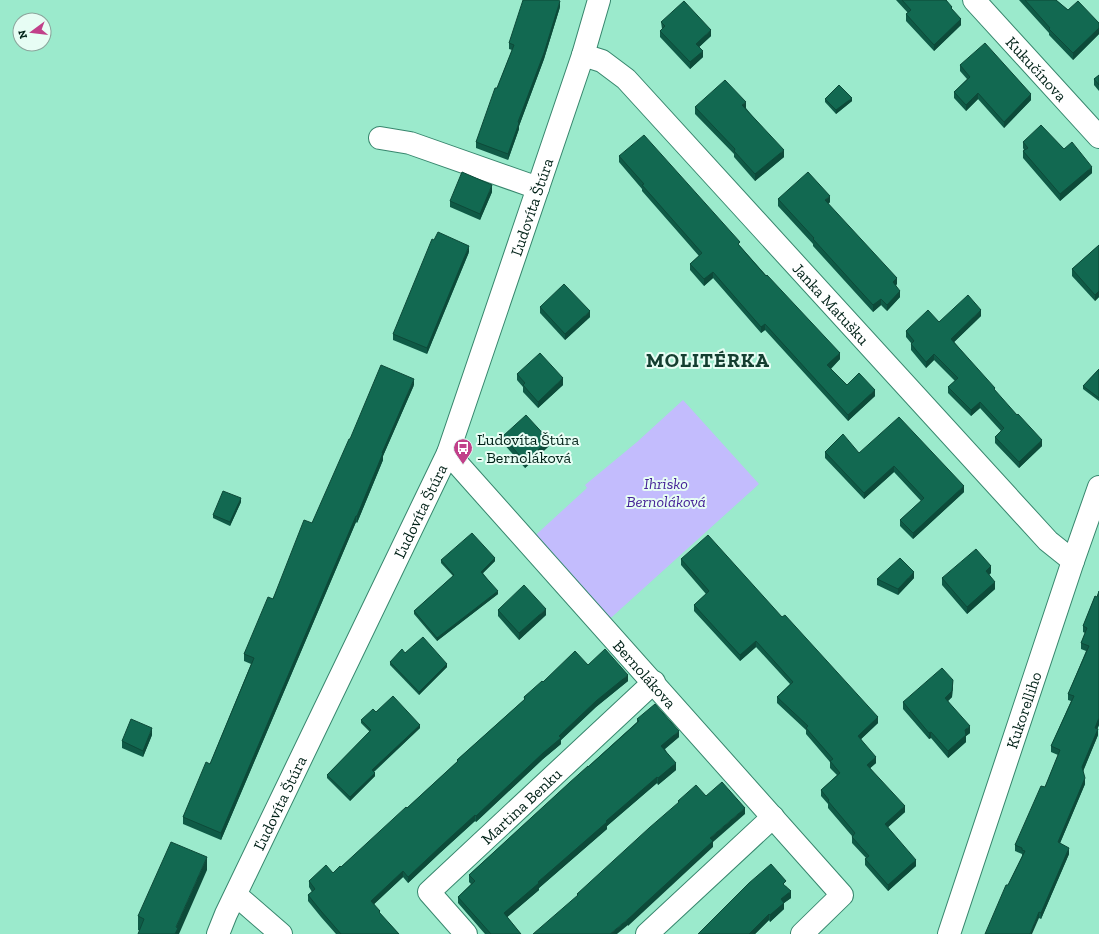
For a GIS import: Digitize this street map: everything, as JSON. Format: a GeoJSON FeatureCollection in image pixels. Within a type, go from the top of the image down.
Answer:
{"type":"FeatureCollection","features":[{"type":"Feature","properties":{"kind":"street","name":"Ľudovíta Štúra"},"geometry":{"type":"LineString","coordinates":[[218,934],[226,914],[448,453],[583,55],[599,0]]}},
{"type":"Feature","properties":{"kind":"street","name":"Kukučínova"},"geometry":{"type":"LineString","coordinates":[[974,0],[1099,137]]}},
{"type":"Feature","properties":{"kind":"street","name":"Janka Matušku"},"geometry":{"type":"LineString","coordinates":[[583,55],[602,61],[626,79],[1048,541],[1073,560]]}},
{"type":"Feature","properties":{"kind":"street"},"geometry":{"type":"LineString","coordinates":[[380,138],[410,143],[538,188]]}},
{"type":"Feature","properties":{"kind":"street","name":"Bernolákova"},"geometry":{"type":"LineString","coordinates":[[448,453],[654,682],[842,895],[802,934]]}},
{"type":"Feature","properties":{"kind":"street","name":"Kukorelliho"},"geometry":{"type":"LineString","coordinates":[[950,934],[1073,560],[1099,487]]}},
{"type":"Feature","properties":{"kind":"street","name":"Martina Benku"},"geometry":{"type":"LineString","coordinates":[[466,934],[429,892],[654,682]]}},
{"type":"Feature","properties":{"kind":"street"},"geometry":{"type":"LineString","coordinates":[[648,934],[774,817]]}},
{"type":"Feature","properties":{"kind":"street"},"geometry":{"type":"LineString","coordinates":[[236,895],[281,934]]}},
{"type":"Feature","properties":{"kind":"green space","name":"Ihrisko Bernoláková"},"geometry":{"type":"Polygon","coordinates":[[[683,400],[759,484],[603,625],[528,542],[587,488],[585,485],[637,442],[683,400]]]}},
{"type":"Feature","properties":{"kind":"building"},"geometry":{"type":"Polygon","coordinates":[[[523,0],[560,1],[544,53],[518,122],[519,123],[508,154],[476,142],[495,88],[497,88],[514,45],[509,43],[523,0]]]}},
{"type":"Feature","properties":{"kind":"building"},"geometry":{"type":"Polygon","coordinates":[[[902,0],[946,0],[961,19],[934,45],[906,14],[911,10],[902,0]]]}},
{"type":"Feature","properties":{"kind":"building"},"geometry":{"type":"Polygon","coordinates":[[[1025,0],[1056,0],[1068,10],[1078,1],[1099,23],[1099,28],[1073,53],[1049,29],[1050,28],[1025,0]]]}},
{"type":"Feature","properties":{"kind":"building"},"geometry":{"type":"Polygon","coordinates":[[[684,1],[711,30],[696,44],[703,51],[690,62],[660,31],[665,26],[661,22],[684,1]]]}},
{"type":"Feature","properties":{"kind":"building"},"geometry":{"type":"Polygon","coordinates":[[[985,43],[1031,94],[1004,122],[978,93],[966,105],[954,92],[970,77],[960,65],[985,43]]]}},
{"type":"Feature","properties":{"kind":"building"},"geometry":{"type":"Polygon","coordinates":[[[1099,75],[1099,85],[1094,79],[1099,75]]]}},
{"type":"Feature","properties":{"kind":"building"},"geometry":{"type":"Polygon","coordinates":[[[725,80],[746,102],[742,105],[784,150],[755,174],[734,151],[735,149],[695,107],[725,80]]]}},
{"type":"Feature","properties":{"kind":"building"},"geometry":{"type":"Polygon","coordinates":[[[839,85],[852,98],[836,110],[825,99],[839,85]]]}},
{"type":"Feature","properties":{"kind":"building"},"geometry":{"type":"Polygon","coordinates":[[[1041,125],[1064,149],[1072,142],[1092,167],[1060,194],[1023,151],[1028,148],[1023,142],[1041,125]]]}},
{"type":"Feature","properties":{"kind":"building"},"geometry":{"type":"Polygon","coordinates":[[[644,135],[740,242],[738,244],[766,276],[767,275],[840,353],[827,365],[847,385],[859,373],[875,390],[848,415],[765,324],[761,327],[713,272],[704,279],[690,264],[702,253],[642,185],[644,184],[619,156],[644,135]]]}},
{"type":"Feature","properties":{"kind":"building"},"geometry":{"type":"Polygon","coordinates":[[[462,172],[492,185],[480,214],[450,201],[462,172]]]}},
{"type":"Feature","properties":{"kind":"building"},"geometry":{"type":"Polygon","coordinates":[[[808,172],[830,196],[825,200],[897,278],[893,282],[900,291],[887,305],[881,299],[873,305],[778,199],[808,172]]]}},
{"type":"Feature","properties":{"kind":"building"},"geometry":{"type":"Polygon","coordinates":[[[438,232],[469,246],[427,348],[393,334],[432,239],[434,240],[438,232]]]}},
{"type":"Feature","properties":{"kind":"building"},"geometry":{"type":"Polygon","coordinates":[[[1099,245],[1099,291],[1095,295],[1072,269],[1099,245]]]}},
{"type":"Feature","properties":{"kind":"building"},"geometry":{"type":"Polygon","coordinates":[[[564,284],[590,311],[565,334],[540,307],[564,284]]]}},
{"type":"Feature","properties":{"kind":"building"},"geometry":{"type":"Polygon","coordinates":[[[968,295],[981,310],[951,339],[1017,415],[1018,414],[1042,440],[1019,462],[995,437],[1004,428],[980,402],[971,410],[948,387],[958,378],[934,354],[926,362],[911,344],[914,341],[906,331],[928,310],[939,322],[968,295]]]}},
{"type":"Feature","properties":{"kind":"building"},"geometry":{"type":"Polygon","coordinates":[[[540,353],[563,378],[538,402],[523,385],[525,383],[517,374],[540,353]]]}},
{"type":"Feature","properties":{"kind":"building"},"geometry":{"type":"Polygon","coordinates":[[[381,365],[414,379],[221,833],[183,817],[206,762],[210,764],[254,658],[244,654],[268,597],[273,599],[304,520],[312,523],[350,439],[381,365]]]}},
{"type":"Feature","properties":{"kind":"building"},"geometry":{"type":"Polygon","coordinates":[[[1099,369],[1099,398],[1083,386],[1099,369]]]}},
{"type":"Feature","properties":{"kind":"building"},"geometry":{"type":"Polygon","coordinates":[[[526,415],[549,440],[525,462],[503,436],[526,415]]]}},
{"type":"Feature","properties":{"kind":"building"},"geometry":{"type":"Polygon","coordinates":[[[899,417],[964,486],[913,533],[900,520],[924,498],[894,466],[864,493],[825,452],[843,434],[859,453],[899,417]]]}},
{"type":"Feature","properties":{"kind":"building"},"geometry":{"type":"Polygon","coordinates":[[[223,491],[241,498],[230,522],[213,515],[223,491]]]}},
{"type":"Feature","properties":{"kind":"building"},"geometry":{"type":"Polygon","coordinates":[[[472,533],[495,558],[481,572],[498,591],[437,638],[414,611],[454,575],[441,560],[472,533]]]}},
{"type":"Feature","properties":{"kind":"building"},"geometry":{"type":"Polygon","coordinates":[[[708,535],[782,617],[785,615],[878,717],[858,736],[876,757],[867,765],[905,806],[885,824],[916,860],[888,885],[865,859],[869,856],[852,837],[855,833],[828,801],[829,800],[821,790],[840,773],[830,761],[833,759],[806,728],[808,726],[777,697],[793,682],[756,641],[740,655],[694,605],[709,591],[681,559],[708,535]]]}},
{"type":"Feature","properties":{"kind":"building"},"geometry":{"type":"Polygon","coordinates":[[[976,549],[991,566],[986,571],[995,582],[967,607],[942,578],[976,549]]]}},
{"type":"Feature","properties":{"kind":"building"},"geometry":{"type":"Polygon","coordinates":[[[900,558],[914,572],[898,589],[877,579],[900,558]]]}},
{"type":"Feature","properties":{"kind":"building"},"geometry":{"type":"Polygon","coordinates":[[[524,585],[546,609],[519,633],[498,610],[524,585]]]}},
{"type":"Feature","properties":{"kind":"building"},"geometry":{"type":"Polygon","coordinates":[[[1099,591],[1099,718],[1095,728],[1098,729],[1082,767],[1085,778],[1058,842],[1069,848],[1041,913],[1039,912],[1030,934],[985,934],[1006,885],[1008,885],[1025,851],[1015,845],[1041,786],[1045,787],[1060,750],[1051,746],[1074,696],[1068,694],[1089,646],[1081,643],[1087,628],[1083,626],[1095,596],[1097,597],[1099,591]]]}},
{"type":"Feature","properties":{"kind":"building"},"geometry":{"type":"Polygon","coordinates":[[[423,637],[447,664],[419,692],[390,662],[402,649],[405,653],[423,637]]]}},
{"type":"Feature","properties":{"kind":"building"},"geometry":{"type":"Polygon","coordinates":[[[605,649],[628,675],[596,701],[559,736],[561,738],[408,877],[403,871],[371,901],[399,934],[341,934],[308,895],[315,889],[309,881],[326,865],[333,873],[340,866],[341,867],[458,761],[457,760],[525,699],[524,697],[542,681],[543,682],[575,651],[588,665],[605,649]]]}},
{"type":"Feature","properties":{"kind":"building"},"geometry":{"type":"Polygon","coordinates":[[[942,668],[953,680],[952,691],[945,698],[970,726],[965,730],[966,735],[948,751],[931,732],[929,733],[903,702],[942,668]]]}},
{"type":"Feature","properties":{"kind":"building"},"geometry":{"type":"Polygon","coordinates":[[[393,696],[420,725],[372,770],[375,773],[350,797],[327,775],[371,730],[361,720],[373,709],[376,712],[393,696]]]}},
{"type":"Feature","properties":{"kind":"building"},"geometry":{"type":"Polygon","coordinates":[[[655,704],[679,731],[661,746],[676,763],[658,778],[657,777],[606,821],[607,822],[504,913],[521,934],[491,934],[458,897],[475,881],[469,875],[639,721],[637,719],[655,704]]]}},
{"type":"Feature","properties":{"kind":"building"},"geometry":{"type":"Polygon","coordinates":[[[131,719],[152,728],[143,751],[122,741],[131,719]]]}},
{"type":"Feature","properties":{"kind":"building"},"geometry":{"type":"Polygon","coordinates":[[[722,782],[745,808],[710,838],[713,841],[610,934],[533,934],[578,895],[577,894],[696,785],[706,796],[722,782]]]}},
{"type":"Feature","properties":{"kind":"building"},"geometry":{"type":"Polygon","coordinates":[[[171,842],[207,857],[176,927],[178,928],[175,934],[138,934],[144,919],[138,916],[171,842]]]}},
{"type":"Feature","properties":{"kind":"building"},"geometry":{"type":"Polygon","coordinates":[[[771,864],[786,881],[783,884],[791,891],[781,899],[784,903],[770,915],[769,914],[749,934],[698,934],[749,883],[771,864]]]}},
{"type":"Feature","properties":{"kind":"place","name":"Ľudovíta Štúra - Bernoláková"},"geometry":{"type":"Point","coordinates":[463,465]}},
{"type":"Feature","properties":{"kind":"district","name":"MOLITÉRKA"},"geometry":{"type":"Point","coordinates":[708,360]}}]}
